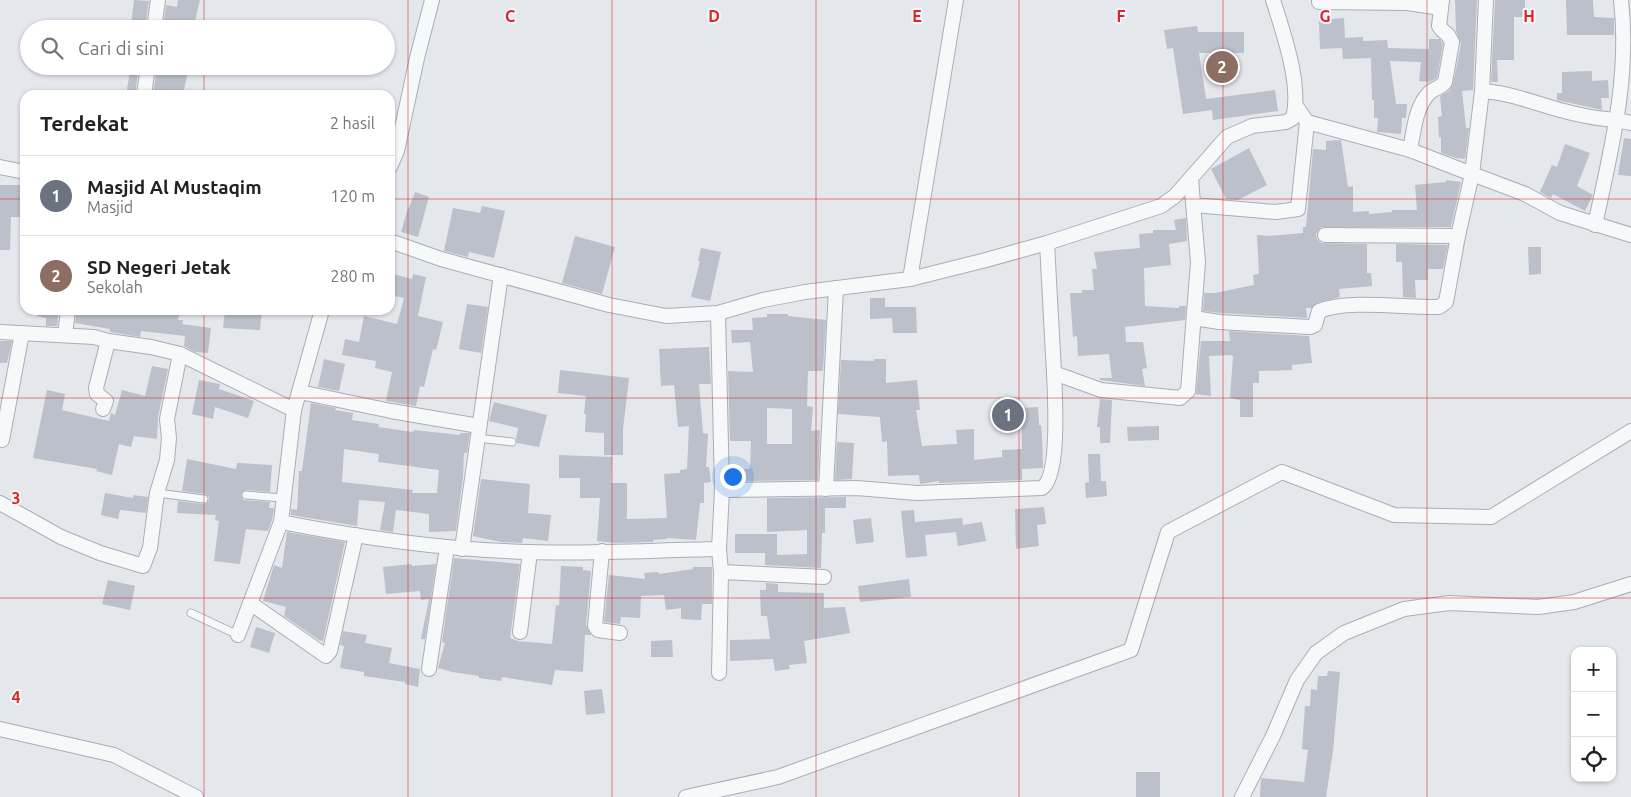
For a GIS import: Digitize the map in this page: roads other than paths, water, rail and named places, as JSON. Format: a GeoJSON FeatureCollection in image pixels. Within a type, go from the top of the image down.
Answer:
{"type":"FeatureCollection","features":[{"type":"Feature","properties":{"kind":"street"},"geometry":{"type":"LineString","coordinates":[[155,20],[158,0]]}},
{"type":"Feature","properties":{"kind":"street"},"geometry":{"type":"LineString","coordinates":[[395,156],[432,0]]}},
{"type":"Feature","properties":{"kind":"street"},"geometry":{"type":"LineString","coordinates":[[910,279],[956,0]]}},
{"type":"Feature","properties":{"kind":"street"},"geometry":{"type":"LineString","coordinates":[[395,243],[441,259],[501,276],[609,305],[666,316],[718,313],[763,300],[836,288],[910,279],[986,260],[1047,243],[1161,206],[1175,196],[1227,137],[1252,126],[1286,122],[1293,118],[1296,106],[1288,50],[1273,0]]}},
{"type":"Feature","properties":{"kind":"street"},"geometry":{"type":"LineString","coordinates":[[1316,0],[1441,4],[1439,26],[1452,42],[1445,82],[1442,87],[1430,91],[1419,105],[1410,150]]}},
{"type":"Feature","properties":{"kind":"street"},"geometry":{"type":"LineString","coordinates":[[1194,318],[1219,322],[1310,327],[1315,325],[1320,311],[1326,308],[1369,306],[1439,307],[1446,302],[1472,174],[1482,91],[1486,0]]}},
{"type":"Feature","properties":{"kind":"street"},"geometry":{"type":"LineString","coordinates":[[1595,225],[1617,119],[1623,73],[1624,24],[1621,0]]}},
{"type":"Feature","properties":{"kind":"street"},"geometry":{"type":"LineString","coordinates":[[145,90],[147,75]]}},
{"type":"Feature","properties":{"kind":"street"},"geometry":{"type":"LineString","coordinates":[[1482,91],[1507,95],[1583,116],[1617,119],[1631,123]]}},
{"type":"Feature","properties":{"kind":"street"},"geometry":{"type":"LineString","coordinates":[[1296,106],[1307,122],[1410,150],[1525,194],[1560,213],[1631,235]]}},
{"type":"Feature","properties":{"kind":"street"},"geometry":{"type":"LineString","coordinates":[[1194,205],[1276,212],[1298,208],[1307,122]]}},
{"type":"Feature","properties":{"kind":"street"},"geometry":{"type":"LineString","coordinates":[[0,167],[20,171]]}},
{"type":"Feature","properties":{"kind":"street"},"geometry":{"type":"LineString","coordinates":[[1054,373],[1101,390],[1180,398],[1188,391],[1198,262],[1191,179]]}},
{"type":"Feature","properties":{"kind":"street"},"geometry":{"type":"LineString","coordinates":[[1325,235],[1458,236]]}},
{"type":"Feature","properties":{"kind":"street"},"geometry":{"type":"LineString","coordinates":[[722,490],[857,488],[917,493],[1042,488],[1047,485],[1054,462],[1056,425],[1047,243]]}},
{"type":"Feature","properties":{"kind":"street"},"geometry":{"type":"LineString","coordinates":[[462,549],[501,276]]}},
{"type":"Feature","properties":{"kind":"street"},"geometry":{"type":"LineString","coordinates":[[826,489],[836,288]]}},
{"type":"Feature","properties":{"kind":"street"},"geometry":{"type":"LineString","coordinates":[[718,313],[722,490],[719,548],[721,572],[719,673]]}},
{"type":"Feature","properties":{"kind":"street"},"geometry":{"type":"LineString","coordinates":[[65,335],[67,315]]}},
{"type":"Feature","properties":{"kind":"street"},"geometry":{"type":"LineString","coordinates":[[238,635],[281,522],[294,410],[321,315]]}},
{"type":"Feature","properties":{"kind":"street"},"geometry":{"type":"LineString","coordinates":[[0,332],[94,336],[108,341],[151,347],[180,354],[294,410]]}},
{"type":"Feature","properties":{"kind":"street"},"geometry":{"type":"LineString","coordinates":[[2,440],[22,333]]}},
{"type":"Feature","properties":{"kind":"street"},"geometry":{"type":"LineString","coordinates":[[103,410],[106,401],[97,394],[96,388],[108,341]]}},
{"type":"Feature","properties":{"kind":"street"},"geometry":{"type":"LineString","coordinates":[[0,503],[61,538],[142,566],[151,543],[157,493],[167,460],[168,419],[180,354]]}},
{"type":"Feature","properties":{"kind":"street"},"geometry":{"type":"LineString","coordinates":[[300,392],[478,432]]}},
{"type":"Feature","properties":{"kind":"street"},"geometry":{"type":"LineString","coordinates":[[686,797],[778,777],[1131,650],[1168,532],[1282,472],[1394,515],[1491,517],[1631,431]]}},
{"type":"Feature","properties":{"kind":"street"},"geometry":{"type":"LineString","coordinates":[[281,522],[356,535],[462,549],[530,552],[719,548]]}},
{"type":"Feature","properties":{"kind":"street"},"geometry":{"type":"LineString","coordinates":[[250,603],[326,656],[330,651],[356,535]]}},
{"type":"Feature","properties":{"kind":"street"},"geometry":{"type":"LineString","coordinates":[[429,669],[447,547]]}},
{"type":"Feature","properties":{"kind":"street"},"geometry":{"type":"LineString","coordinates":[[602,551],[595,626],[598,630],[620,633]]}},
{"type":"Feature","properties":{"kind":"street"},"geometry":{"type":"LineString","coordinates":[[520,632],[530,552]]}},
{"type":"Feature","properties":{"kind":"street"},"geometry":{"type":"LineString","coordinates":[[721,572],[824,577]]}},
{"type":"Feature","properties":{"kind":"street"},"geometry":{"type":"LineString","coordinates":[[1242,797],[1273,736],[1297,680],[1316,653],[1344,633],[1404,610],[1449,603],[1538,607],[1574,602],[1631,584]]}},
{"type":"Feature","properties":{"kind":"street"},"geometry":{"type":"LineString","coordinates":[[0,729],[114,756],[196,797]]}},
{"type":"Feature","properties":{"kind":"lane"},"geometry":{"type":"LineString","coordinates":[[478,432],[512,442]]}},
{"type":"Feature","properties":{"kind":"lane"},"geometry":{"type":"LineString","coordinates":[[157,493],[204,499]]}},
{"type":"Feature","properties":{"kind":"lane"},"geometry":{"type":"LineString","coordinates":[[246,495],[283,498]]}},
{"type":"Feature","properties":{"kind":"lane"},"geometry":{"type":"LineString","coordinates":[[191,613],[238,635]]}},
{"type":"Feature","properties":{"kind":"place","name":"SD Negeri Jetak"},"geometry":{"type":"Point","coordinates":[1222,67]}},
{"type":"Feature","properties":{"kind":"place","name":"Masjid Al Mustaqim"},"geometry":{"type":"Point","coordinates":[1008,415]}}]}
